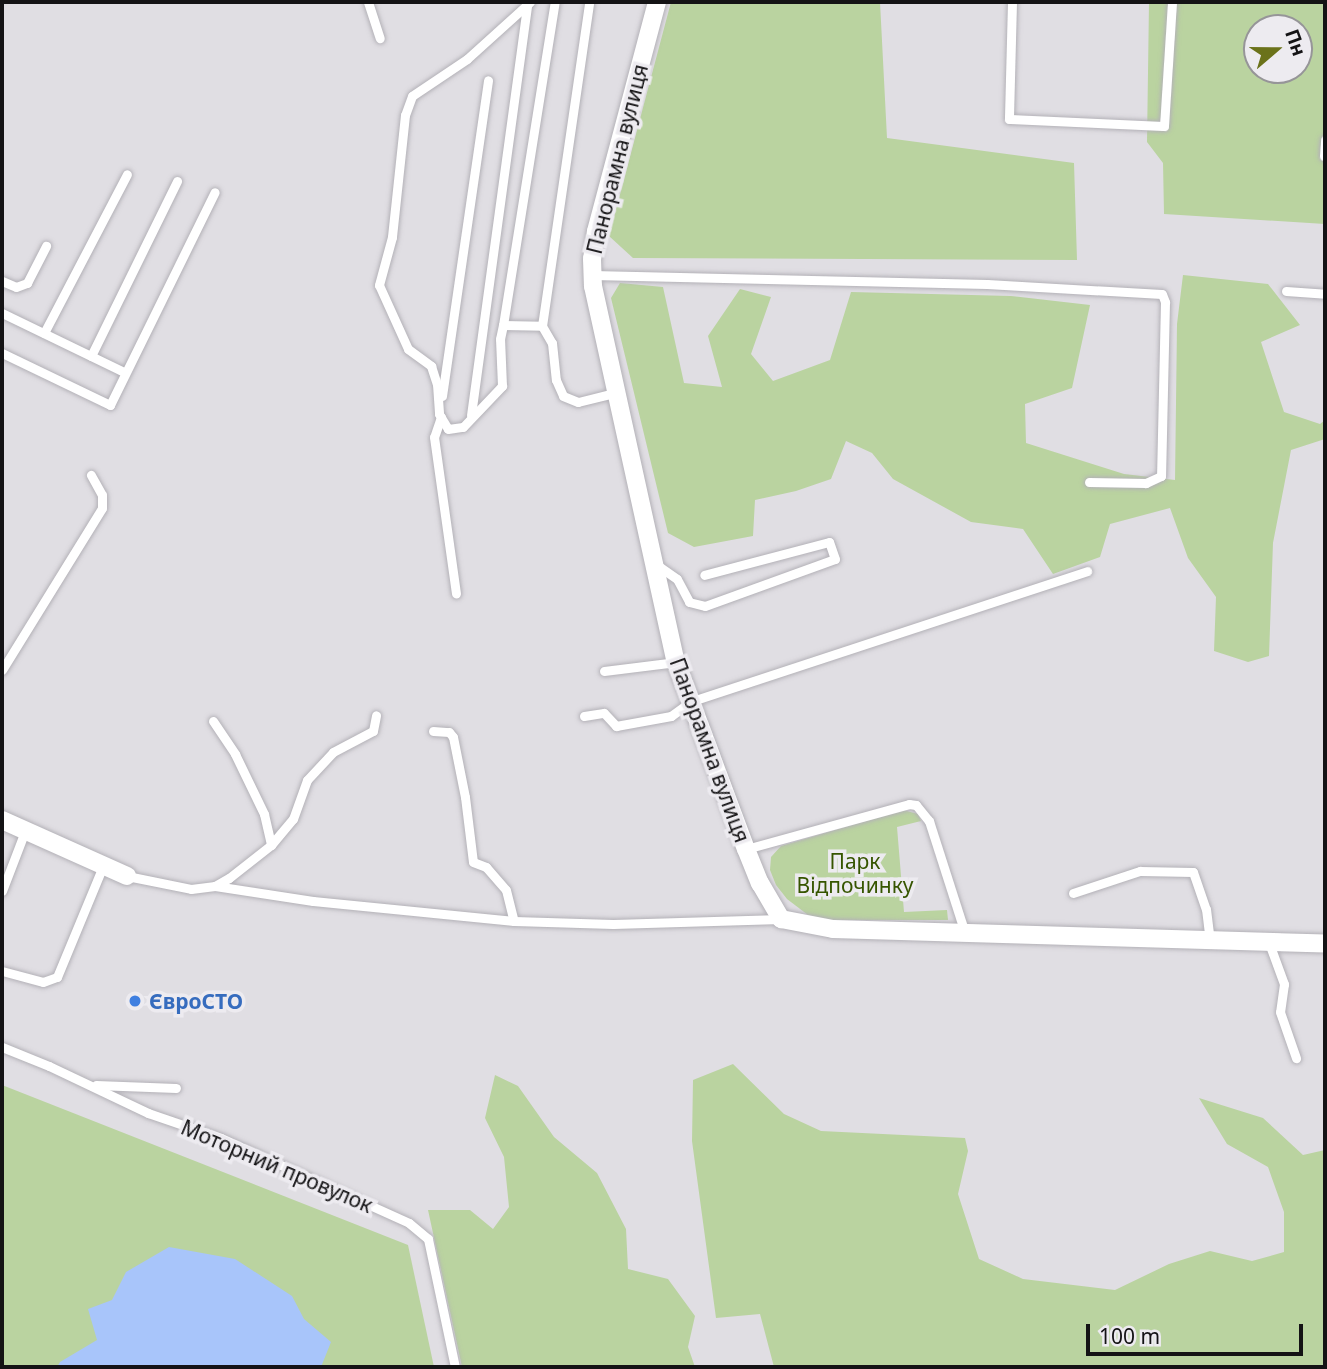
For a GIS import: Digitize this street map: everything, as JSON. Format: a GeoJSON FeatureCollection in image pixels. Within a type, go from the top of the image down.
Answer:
{"type":"FeatureCollection","features":[{"type":"Feature","properties":{"kind":"street","name":"Панорамна вулиця"},"geometry":{"type":"LineString","coordinates":[[657,2],[596,231],[592,275],[676,662],[746,849],[760,883],[781,919]]}},
{"type":"Feature","properties":{"kind":"street"},"geometry":{"type":"LineString","coordinates":[[2,820],[127,876]]}},
{"type":"Feature","properties":{"kind":"street"},"geometry":{"type":"LineString","coordinates":[[781,919],[833,929],[1325,944]]}},
{"type":"Feature","properties":{"kind":"lane"},"geometry":{"type":"LineString","coordinates":[[368,2],[380,38]]}},
{"type":"Feature","properties":{"kind":"lane"},"geometry":{"type":"LineString","coordinates":[[529,3],[467,60],[412,96],[405,115],[392,237],[379,285],[408,349],[431,366],[437,384],[440,415],[448,429],[463,427],[481,404],[493,398],[502,386],[500,339],[555,2]]}},
{"type":"Feature","properties":{"kind":"lane"},"geometry":{"type":"LineString","coordinates":[[589,2],[542,326],[552,343],[556,380],[563,396],[578,402],[618,392]]}},
{"type":"Feature","properties":{"kind":"lane"},"geometry":{"type":"LineString","coordinates":[[1012,2],[1009,119],[1164,126],[1172,2]]}},
{"type":"Feature","properties":{"kind":"lane"},"geometry":{"type":"LineString","coordinates":[[471,417],[529,3]]}},
{"type":"Feature","properties":{"kind":"lane"},"geometry":{"type":"LineString","coordinates":[[456,593],[434,437],[440,415],[488,80]]}},
{"type":"Feature","properties":{"kind":"lane"},"geometry":{"type":"LineString","coordinates":[[1324,156],[1325,140]]}},
{"type":"Feature","properties":{"kind":"lane"},"geometry":{"type":"LineString","coordinates":[[44,333],[127,174]]}},
{"type":"Feature","properties":{"kind":"lane"},"geometry":{"type":"LineString","coordinates":[[91,356],[177,181]]}},
{"type":"Feature","properties":{"kind":"lane"},"geometry":{"type":"LineString","coordinates":[[2,353],[110,405],[215,192]]}},
{"type":"Feature","properties":{"kind":"lane"},"geometry":{"type":"LineString","coordinates":[[2,281],[16,287],[27,283],[46,246]]}},
{"type":"Feature","properties":{"kind":"lane"},"geometry":{"type":"LineString","coordinates":[[592,275],[987,284],[1161,294],[1164,302],[1161,476],[1146,483],[1089,482]]}},
{"type":"Feature","properties":{"kind":"lane"},"geometry":{"type":"LineString","coordinates":[[1286,290],[1325,294]]}},
{"type":"Feature","properties":{"kind":"lane"},"geometry":{"type":"LineString","coordinates":[[2,313],[124,372]]}},
{"type":"Feature","properties":{"kind":"lane"},"geometry":{"type":"LineString","coordinates":[[503,325],[542,326]]}},
{"type":"Feature","properties":{"kind":"lane"},"geometry":{"type":"LineString","coordinates":[[2,670],[102,508],[102,495],[90,474]]}},
{"type":"Feature","properties":{"kind":"lane"},"geometry":{"type":"LineString","coordinates":[[657,565],[677,579],[689,602],[705,606],[835,559],[830,542],[704,575]]}},
{"type":"Feature","properties":{"kind":"lane"},"geometry":{"type":"LineString","coordinates":[[584,716],[604,713],[616,726],[671,716],[692,701],[1087,571]]}},
{"type":"Feature","properties":{"kind":"lane"},"geometry":{"type":"LineString","coordinates":[[604,671],[676,662]]}},
{"type":"Feature","properties":{"kind":"lane"},"geometry":{"type":"LineString","coordinates":[[215,886],[271,845],[293,819],[307,780],[333,752],[373,731],[376,715]]}},
{"type":"Feature","properties":{"kind":"lane"},"geometry":{"type":"LineString","coordinates":[[212,721],[234,754],[264,814],[271,845]]}},
{"type":"Feature","properties":{"kind":"lane"},"geometry":{"type":"LineString","coordinates":[[433,731],[449,732],[453,737],[465,797],[473,862],[486,867],[506,890],[514,921]]}},
{"type":"Feature","properties":{"kind":"lane"},"geometry":{"type":"LineString","coordinates":[[746,849],[909,804],[916,805],[922,808],[929,821],[965,933]]}},
{"type":"Feature","properties":{"kind":"lane"},"geometry":{"type":"LineString","coordinates":[[2,891],[25,831]]}},
{"type":"Feature","properties":{"kind":"lane"},"geometry":{"type":"LineString","coordinates":[[2,971],[43,982],[57,977],[103,866]]}},
{"type":"Feature","properties":{"kind":"lane"},"geometry":{"type":"LineString","coordinates":[[1073,893],[1140,871],[1192,873],[1206,909],[1210,941]]}},
{"type":"Feature","properties":{"kind":"lane"},"geometry":{"type":"LineString","coordinates":[[127,876],[191,888],[215,886],[313,901],[514,921],[613,923],[781,919]]}},
{"type":"Feature","properties":{"kind":"lane"},"geometry":{"type":"LineString","coordinates":[[1269,943],[1284,984],[1280,1012],[1296,1058]]}},
{"type":"Feature","properties":{"kind":"lane","name":"Моторний провулок"},"geometry":{"type":"LineString","coordinates":[[2,1047],[148,1113],[221,1138],[409,1223],[428,1239],[455,1367]]}},
{"type":"Feature","properties":{"kind":"lane"},"geometry":{"type":"LineString","coordinates":[[91,1085],[176,1088]]}},
{"type":"Feature","properties":{"kind":"green space"},"geometry":{"type":"Polygon","coordinates":[[[671,2],[880,2],[887,138],[1074,163],[1077,260],[633,258],[609,236],[671,2]]]}},
{"type":"Feature","properties":{"kind":"green space"},"geometry":{"type":"Polygon","coordinates":[[[1149,2],[1325,2],[1325,224],[1164,214],[1163,163],[1147,142],[1149,2]]]}},
{"type":"Feature","properties":{"kind":"green space"},"geometry":{"type":"Polygon","coordinates":[[[1183,275],[1268,284],[1300,325],[1261,342],[1284,412],[1320,424],[1325,420],[1325,439],[1291,450],[1273,543],[1269,656],[1248,662],[1214,651],[1216,597],[1188,558],[1170,508],[1110,524],[1100,557],[1053,574],[1023,529],[971,522],[893,479],[872,453],[846,441],[831,479],[796,491],[755,500],[753,536],[694,547],[668,533],[611,298],[620,283],[663,287],[684,383],[722,387],[708,336],[740,289],[771,297],[751,354],[773,381],[830,360],[851,292],[1011,296],[1090,305],[1072,388],[1025,404],[1026,443],[1124,474],[1175,480],[1177,324],[1183,275]]]}},
{"type":"Feature","properties":{"kind":"green space","name":"Парк Відпочинку"},"geometry":{"type":"Polygon","coordinates":[[[903,810],[918,814],[921,821],[897,827],[904,912],[947,910],[948,920],[826,920],[808,915],[787,899],[776,885],[770,870],[771,857],[781,846],[903,810]]]}},
{"type":"Feature","properties":{"kind":"green space"},"geometry":{"type":"Polygon","coordinates":[[[733,1064],[784,1114],[821,1131],[965,1138],[968,1151],[958,1194],[979,1259],[1023,1279],[1115,1290],[1169,1264],[1210,1251],[1252,1261],[1284,1252],[1284,1212],[1268,1167],[1227,1144],[1199,1098],[1263,1118],[1303,1155],[1325,1150],[1325,1367],[774,1367],[760,1314],[716,1318],[692,1141],[693,1080],[733,1064]]]}},
{"type":"Feature","properties":{"kind":"green space"},"geometry":{"type":"Polygon","coordinates":[[[495,1075],[518,1086],[554,1137],[597,1173],[626,1229],[628,1269],[668,1279],[695,1316],[688,1347],[695,1367],[462,1367],[428,1210],[470,1210],[493,1229],[509,1207],[504,1157],[485,1118],[495,1075]]]}},
{"type":"Feature","properties":{"kind":"green space"},"geometry":{"type":"Polygon","coordinates":[[[2,1085],[408,1245],[434,1367],[2,1367],[2,1085]]]}},
{"type":"Feature","properties":{"kind":"water"},"geometry":{"type":"Polygon","coordinates":[[[169,1247],[235,1259],[292,1296],[304,1319],[331,1342],[321,1367],[57,1367],[60,1362],[97,1340],[88,1309],[112,1300],[126,1272],[169,1247]]]}},
{"type":"Feature","properties":{"kind":"place","name":"ЄвроСТО"},"geometry":{"type":"Point","coordinates":[135,1001]}}]}
